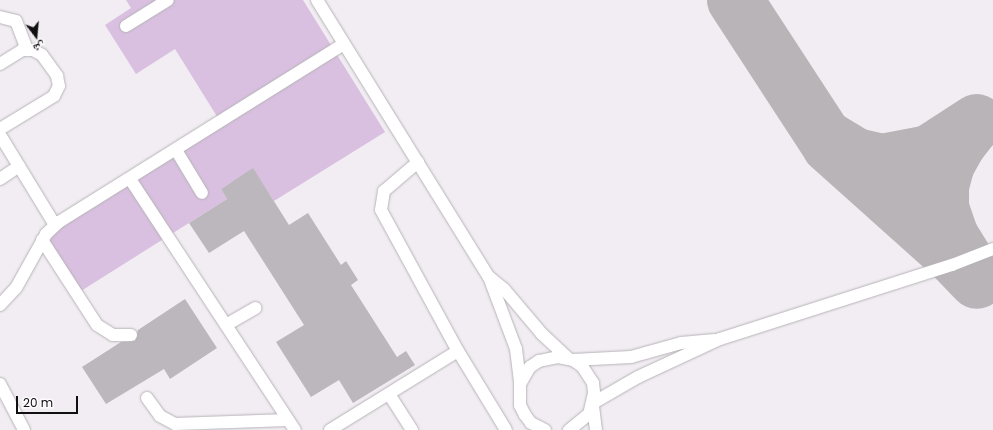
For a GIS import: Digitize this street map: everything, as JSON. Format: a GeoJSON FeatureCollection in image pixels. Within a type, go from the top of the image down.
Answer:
{"type":"FeatureCollection","features":[{"type":"Feature","properties":{"kind":"lane"},"geometry":{"type":"LineString","coordinates":[[126,26],[168,0]]}},
{"type":"Feature","properties":{"kind":"lane"},"geometry":{"type":"LineString","coordinates":[[317,0],[489,276],[516,349],[520,384],[520,405],[532,423],[542,430]]}},
{"type":"Feature","properties":{"kind":"lane"},"geometry":{"type":"LineString","coordinates":[[0,17],[16,21],[27,49],[42,55],[59,81],[58,92],[0,128]]}},
{"type":"Feature","properties":{"kind":"lane"},"geometry":{"type":"LineString","coordinates":[[0,305],[16,288],[42,240],[55,226],[344,44]]}},
{"type":"Feature","properties":{"kind":"lane"},"geometry":{"type":"LineString","coordinates":[[0,64],[27,49]]}},
{"type":"Feature","properties":{"kind":"lane"},"geometry":{"type":"LineString","coordinates":[[0,135],[55,226]]}},
{"type":"Feature","properties":{"kind":"lane"},"geometry":{"type":"LineString","coordinates":[[176,150],[202,193]]}},
{"type":"Feature","properties":{"kind":"lane"},"geometry":{"type":"LineString","coordinates":[[418,162],[384,191],[380,210],[458,351],[506,430]]}},
{"type":"Feature","properties":{"kind":"lane"},"geometry":{"type":"LineString","coordinates":[[0,179],[19,166]]}},
{"type":"Feature","properties":{"kind":"lane"},"geometry":{"type":"LineString","coordinates":[[130,179],[295,430]]}},
{"type":"Feature","properties":{"kind":"lane"},"geometry":{"type":"LineString","coordinates":[[42,240],[97,325],[114,335],[131,335]]}},
{"type":"Feature","properties":{"kind":"lane"},"geometry":{"type":"LineString","coordinates":[[569,430],[583,421],[593,405],[638,377],[720,339],[952,265],[993,249]]}},
{"type":"Feature","properties":{"kind":"lane"},"geometry":{"type":"LineString","coordinates":[[489,276],[504,288],[542,334],[571,359],[582,366],[593,383],[593,405],[596,430]]}},
{"type":"Feature","properties":{"kind":"lane"},"geometry":{"type":"LineString","coordinates":[[226,325],[256,308]]}},
{"type":"Feature","properties":{"kind":"lane"},"geometry":{"type":"LineString","coordinates":[[520,384],[530,367],[538,361],[548,357],[571,359],[631,357],[681,343],[720,339]]}},
{"type":"Feature","properties":{"kind":"lane"},"geometry":{"type":"LineString","coordinates":[[330,430],[344,426],[389,394],[458,351]]}},
{"type":"Feature","properties":{"kind":"lane"},"geometry":{"type":"LineString","coordinates":[[0,384],[24,430]]}},
{"type":"Feature","properties":{"kind":"lane"},"geometry":{"type":"LineString","coordinates":[[389,394],[412,430]]}},
{"type":"Feature","properties":{"kind":"lane"},"geometry":{"type":"LineString","coordinates":[[148,398],[160,416],[175,424],[288,420]]}},
{"type":"Feature","properties":{"kind":"shaded area"},"geometry":{"type":"Polygon","coordinates":[[[126,0],[303,0],[385,132],[274,201],[253,169],[221,189],[227,199],[81,291],[44,231],[218,118],[175,49],[136,74],[105,25],[131,8],[126,0]]]}},
{"type":"Feature","properties":{"kind":"building"},"geometry":{"type":"Polygon","coordinates":[[[253,168],[289,225],[308,213],[341,265],[346,261],[358,280],[351,285],[397,357],[406,351],[415,365],[353,403],[339,380],[311,397],[276,342],[304,325],[244,231],[209,253],[189,223],[227,199],[221,189],[253,168]]]}},
{"type":"Feature","properties":{"kind":"building"},"geometry":{"type":"Polygon","coordinates":[[[185,299],[217,348],[170,379],[164,369],[106,404],[82,367],[121,342],[135,341],[138,330],[185,299]]]}},
{"type":"Feature","properties":{"kind":"taxiway"},"geometry":{"type":"LineString","coordinates":[[735,0],[830,146],[954,257],[977,281]]}},
{"type":"Feature","properties":{"kind":"taxiway"},"geometry":{"type":"LineString","coordinates":[[831,141],[856,156],[882,162],[929,153],[977,122]]}},
{"type":"Feature","properties":{"kind":"taxiway"},"geometry":{"type":"LineString","coordinates":[[968,264],[951,237],[941,208],[941,186],[947,164],[958,144],[973,125]]}}]}
